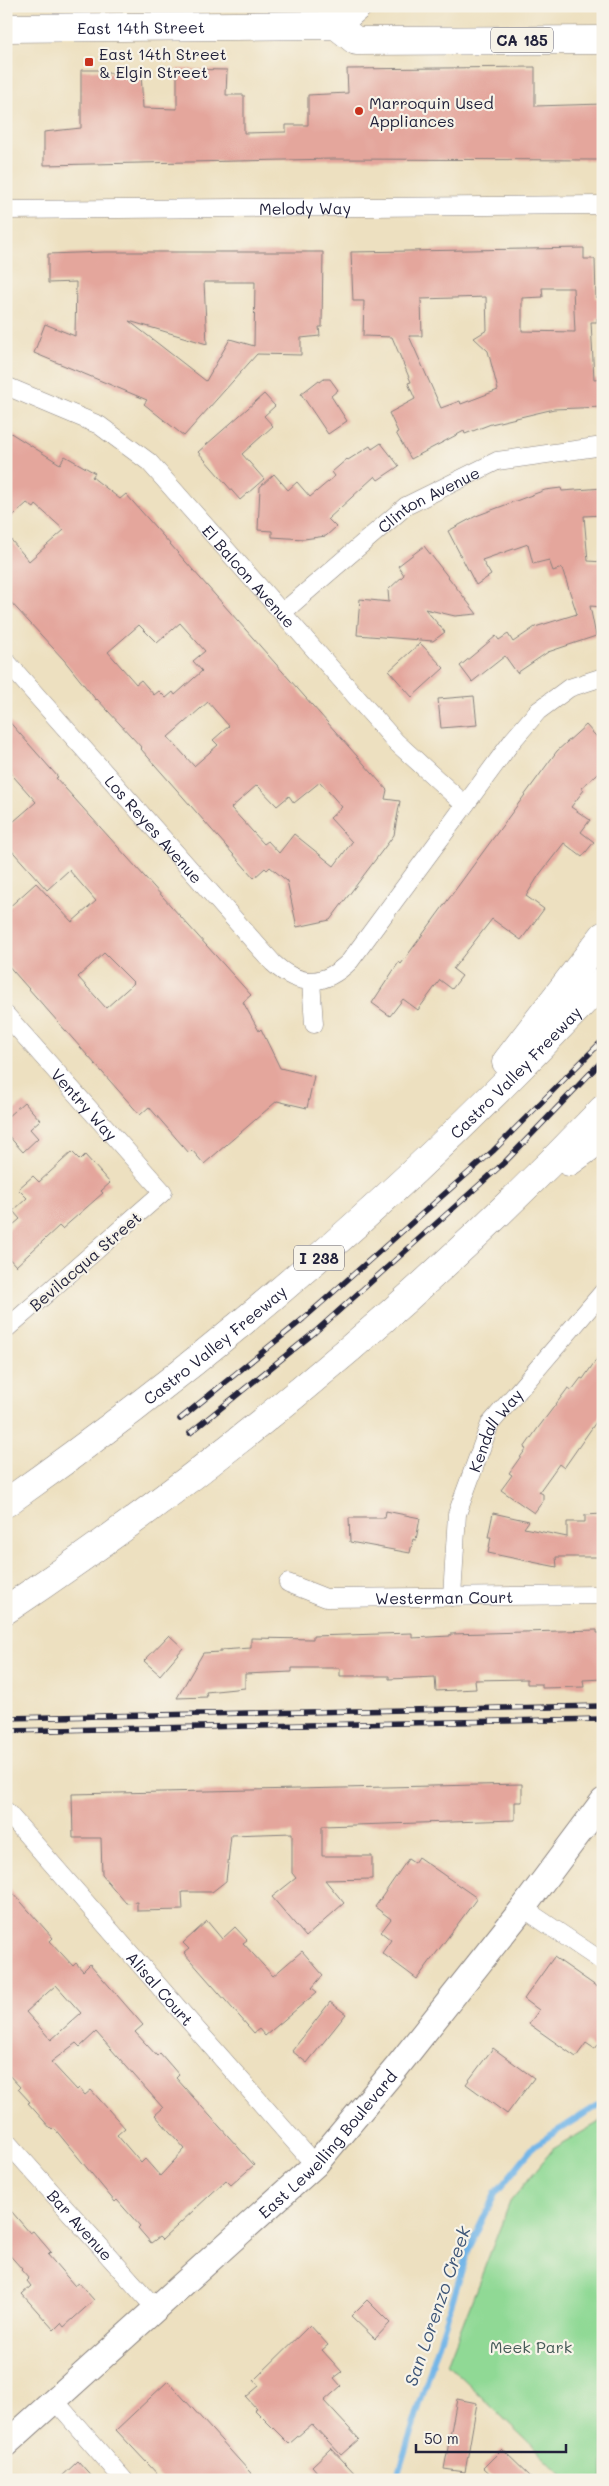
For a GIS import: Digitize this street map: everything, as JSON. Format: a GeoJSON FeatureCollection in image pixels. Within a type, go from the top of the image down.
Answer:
{"type":"FeatureCollection","features":[{"type":"Feature","properties":{"kind":"main road"},"geometry":{"type":"LineString","coordinates":[[337,16],[358,6]]}},
{"type":"Feature","properties":{"kind":"main road","name":"East 14th Street"},"geometry":{"type":"LineString","coordinates":[[6,28],[337,16]]}},
{"type":"Feature","properties":{"kind":"main road","name":"CA 185"},"geometry":{"type":"LineString","coordinates":[[337,16],[356,41],[603,40]]}},
{"type":"Feature","properties":{"kind":"main road"},"geometry":{"type":"LineString","coordinates":[[443,1145],[603,936]]}},
{"type":"Feature","properties":{"kind":"main road","name":"Castro Valley Freeway"},"geometry":{"type":"LineString","coordinates":[[6,1503],[109,1429],[248,1320],[380,1205],[506,1083],[603,981]]}},
{"type":"Feature","properties":{"kind":"main road"},"geometry":{"type":"LineString","coordinates":[[6,1610],[108,1540],[239,1440],[376,1326],[505,1207],[603,1109]]}},
{"type":"Feature","properties":{"kind":"main road"},"geometry":{"type":"LineString","coordinates":[[505,1207],[603,1137]]}},
{"type":"Feature","properties":{"kind":"main road","name":"East Lewelling Boulevard"},"geometry":{"type":"LineString","coordinates":[[6,2444],[315,2165],[397,2067],[523,1908],[603,1801]]}},
{"type":"Feature","properties":{"kind":"street","name":"Melody Way"},"geometry":{"type":"LineString","coordinates":[[6,210],[603,205]]}},
{"type":"Feature","properties":{"kind":"street","name":"El Balcon Avenue"},"geometry":{"type":"LineString","coordinates":[[6,386],[99,425],[149,462],[396,742],[465,805]]}},
{"type":"Feature","properties":{"kind":"street","name":"Clinton Avenue"},"geometry":{"type":"LineString","coordinates":[[282,612],[406,506],[497,461],[603,446]]}},
{"type":"Feature","properties":{"kind":"street","name":"Los Reyes Avenue"},"geometry":{"type":"LineString","coordinates":[[6,660],[273,963],[290,976],[311,981]]}},
{"type":"Feature","properties":{"kind":"street"},"geometry":{"type":"LineString","coordinates":[[314,1024],[311,981],[332,976],[350,961],[465,805],[538,711],[569,688],[603,677]]}},
{"type":"Feature","properties":{"kind":"street","name":"Ventry Way"},"geometry":{"type":"LineString","coordinates":[[6,1014],[164,1192]]}},
{"type":"Feature","properties":{"kind":"street","name":"Bevilacqua Street"},"geometry":{"type":"LineString","coordinates":[[6,1329],[164,1192]]}},
{"type":"Feature","properties":{"kind":"street","name":"Kendall Way"},"geometry":{"type":"LineString","coordinates":[[452,1598],[457,1514],[490,1424],[603,1292]]}},
{"type":"Feature","properties":{"kind":"street","name":"Westerman Court"},"geometry":{"type":"LineString","coordinates":[[288,1583],[326,1598],[603,1595]]}},
{"type":"Feature","properties":{"kind":"street","name":"Alisal Court"},"geometry":{"type":"LineString","coordinates":[[6,1811],[315,2165]]}},
{"type":"Feature","properties":{"kind":"street"},"geometry":{"type":"LineString","coordinates":[[523,1908],[603,1962]]}},
{"type":"Feature","properties":{"kind":"street","name":"Bar Avenue"},"geometry":{"type":"LineString","coordinates":[[6,2141],[156,2309]]}},
{"type":"Feature","properties":{"kind":"street"},"geometry":{"type":"LineString","coordinates":[[55,2401],[124,2480]]}},
{"type":"Feature","properties":{"kind":"green space","name":"Meek Park"},"geometry":{"type":"Polygon","coordinates":[[[603,2120],[603,2480],[568,2480],[447,2364],[510,2202],[553,2149],[603,2120]]]}},
{"type":"Feature","properties":{"kind":"building"},"geometry":{"type":"Polygon","coordinates":[[[535,67],[535,106],[603,104],[603,160],[333,159],[44,165],[44,132],[81,128],[81,70],[104,70],[104,73],[141,72],[143,108],[177,109],[177,69],[227,70],[226,95],[244,95],[244,133],[286,132],[286,125],[308,125],[308,95],[348,93],[347,69],[535,67]]]}},
{"type":"Feature","properties":{"kind":"building"},"geometry":{"type":"Polygon","coordinates":[[[584,248],[584,259],[595,259],[596,298],[603,298],[603,318],[597,318],[597,322],[591,322],[594,379],[603,378],[603,407],[554,409],[491,424],[465,434],[464,431],[411,459],[396,433],[398,432],[389,413],[415,399],[408,383],[411,382],[392,337],[363,336],[364,301],[353,301],[351,252],[584,248]],[[542,288],[543,297],[522,298],[522,331],[575,332],[573,288],[542,288]],[[486,297],[421,299],[422,336],[409,336],[441,408],[460,401],[461,404],[498,390],[488,351],[474,338],[487,330],[486,297]]]}},
{"type":"Feature","properties":{"kind":"building"},"geometry":{"type":"Polygon","coordinates":[[[105,252],[323,252],[322,327],[319,327],[320,336],[301,338],[301,355],[257,354],[184,436],[144,404],[147,400],[34,353],[45,324],[75,336],[76,282],[48,283],[48,254],[105,252]],[[204,282],[207,344],[129,321],[206,381],[230,339],[254,346],[255,282],[204,282]]]}},
{"type":"Feature","properties":{"kind":"building"},"geometry":{"type":"Polygon","coordinates":[[[324,379],[330,379],[338,390],[331,396],[347,421],[328,434],[301,394],[319,380],[320,382],[324,379]]]}},
{"type":"Feature","properties":{"kind":"building"},"geometry":{"type":"Polygon","coordinates":[[[264,394],[275,406],[264,416],[273,426],[242,454],[264,479],[240,500],[198,452],[264,394]]]}},
{"type":"Feature","properties":{"kind":"building"},"geometry":{"type":"Polygon","coordinates":[[[6,430],[60,464],[65,456],[95,473],[92,477],[120,499],[126,494],[387,790],[385,799],[400,801],[394,835],[330,920],[297,927],[287,881],[270,867],[267,870],[265,868],[254,878],[142,748],[96,700],[64,660],[6,597],[6,534],[29,561],[64,530],[36,505],[34,508],[27,503],[6,522],[6,430]],[[180,623],[157,643],[139,625],[108,652],[136,684],[141,680],[154,695],[159,691],[166,698],[173,692],[175,695],[202,671],[193,661],[205,651],[180,623]],[[208,702],[168,737],[194,766],[218,745],[213,740],[229,726],[208,702]],[[320,782],[294,803],[289,796],[277,806],[257,785],[231,808],[264,844],[268,841],[279,853],[294,834],[334,866],[352,842],[330,818],[342,807],[320,782]]]}},
{"type":"Feature","properties":{"kind":"building"},"geometry":{"type":"Polygon","coordinates":[[[381,443],[399,466],[378,480],[375,476],[328,519],[336,527],[326,536],[304,539],[272,537],[272,531],[258,530],[260,487],[274,474],[288,490],[297,482],[310,497],[335,476],[332,472],[347,459],[370,446],[372,449],[381,443]]]}},
{"type":"Feature","properties":{"kind":"building"},"geometry":{"type":"Polygon","coordinates":[[[561,488],[562,491],[603,488],[603,515],[584,516],[588,561],[603,562],[603,607],[590,606],[596,636],[548,652],[517,673],[505,656],[472,682],[460,666],[496,636],[499,640],[508,634],[513,642],[535,627],[577,614],[562,568],[553,571],[549,560],[533,564],[528,544],[482,560],[491,575],[476,585],[448,531],[476,516],[545,490],[561,488]]]}},
{"type":"Feature","properties":{"kind":"building"},"geometry":{"type":"Polygon","coordinates":[[[424,546],[477,614],[455,616],[425,609],[445,632],[433,641],[357,635],[360,599],[389,602],[388,590],[404,575],[398,566],[424,546]]]}},
{"type":"Feature","properties":{"kind":"building"},"geometry":{"type":"Polygon","coordinates":[[[420,643],[444,668],[412,697],[389,671],[420,643]]]}},
{"type":"Feature","properties":{"kind":"building"},"geometry":{"type":"Polygon","coordinates":[[[474,696],[477,725],[441,728],[438,699],[474,696]]]}},
{"type":"Feature","properties":{"kind":"building"},"geometry":{"type":"Polygon","coordinates":[[[6,718],[58,777],[56,778],[251,995],[243,1002],[259,1031],[261,1029],[280,1068],[314,1076],[307,1108],[277,1101],[204,1164],[192,1150],[189,1153],[149,1107],[140,1115],[6,963],[6,910],[36,883],[72,922],[96,901],[69,870],[47,890],[6,844],[6,828],[36,802],[6,768],[6,718]],[[104,953],[78,977],[106,1008],[134,983],[104,953]]]}},
{"type":"Feature","properties":{"kind":"building"},"geometry":{"type":"Polygon","coordinates":[[[586,725],[603,744],[603,769],[581,788],[584,790],[571,807],[590,820],[581,832],[594,842],[582,857],[564,843],[539,875],[526,896],[544,909],[521,940],[492,919],[453,969],[462,976],[452,989],[440,980],[418,1010],[403,999],[390,1016],[372,1003],[399,962],[401,964],[557,751],[586,725]]]}},
{"type":"Feature","properties":{"kind":"building"},"geometry":{"type":"Polygon","coordinates":[[[24,1102],[40,1120],[30,1129],[38,1138],[23,1152],[6,1133],[6,1118],[24,1102]]]}},
{"type":"Feature","properties":{"kind":"building"},"geometry":{"type":"Polygon","coordinates":[[[72,1152],[80,1160],[85,1155],[110,1183],[101,1191],[103,1193],[62,1229],[59,1226],[16,1266],[6,1255],[6,1231],[20,1219],[13,1211],[27,1198],[18,1189],[33,1176],[39,1182],[72,1152]]]}},
{"type":"Feature","properties":{"kind":"building"},"geometry":{"type":"Polygon","coordinates":[[[603,1350],[603,1412],[564,1468],[559,1464],[539,1492],[543,1494],[543,1501],[534,1513],[501,1490],[512,1475],[509,1473],[538,1428],[568,1388],[572,1390],[581,1378],[583,1379],[603,1350]]]}},
{"type":"Feature","properties":{"kind":"building"},"geometry":{"type":"Polygon","coordinates":[[[386,1511],[420,1518],[416,1540],[413,1539],[410,1553],[350,1542],[349,1518],[385,1518],[386,1511]]]}},
{"type":"Feature","properties":{"kind":"building"},"geometry":{"type":"Polygon","coordinates":[[[493,1513],[529,1521],[524,1528],[567,1537],[567,1522],[585,1522],[585,1515],[603,1514],[603,1557],[556,1557],[557,1567],[488,1553],[491,1537],[488,1537],[493,1513]]]}},
{"type":"Feature","properties":{"kind":"building"},"geometry":{"type":"Polygon","coordinates":[[[597,1630],[597,1633],[603,1633],[603,1679],[583,1680],[584,1687],[542,1688],[542,1684],[527,1684],[527,1679],[475,1680],[476,1689],[436,1691],[435,1677],[389,1679],[389,1676],[340,1676],[340,1668],[292,1668],[292,1672],[245,1674],[245,1688],[206,1692],[207,1697],[177,1698],[203,1653],[251,1648],[251,1638],[313,1639],[313,1636],[412,1633],[412,1638],[450,1636],[450,1634],[597,1630]]]}},
{"type":"Feature","properties":{"kind":"building"},"geometry":{"type":"Polygon","coordinates":[[[169,1635],[183,1648],[160,1675],[144,1661],[169,1635]]]}},
{"type":"Feature","properties":{"kind":"building"},"geometry":{"type":"Polygon","coordinates":[[[522,1784],[522,1802],[515,1802],[515,1820],[322,1826],[322,1856],[372,1856],[372,1879],[325,1880],[344,1903],[306,1937],[272,1897],[296,1878],[292,1873],[292,1833],[231,1835],[226,1881],[212,1892],[182,1892],[183,1910],[137,1911],[137,1902],[126,1903],[102,1875],[101,1838],[73,1838],[72,1794],[522,1784]]]}},
{"type":"Feature","properties":{"kind":"building"},"geometry":{"type":"Polygon","coordinates":[[[418,1857],[477,1898],[417,1979],[382,1953],[391,1940],[381,1932],[391,1919],[375,1907],[408,1859],[414,1863],[418,1857]]]}},
{"type":"Feature","properties":{"kind":"building"},"geometry":{"type":"Polygon","coordinates":[[[6,1885],[53,1938],[50,1941],[73,1966],[76,1963],[83,1971],[90,1964],[143,2025],[135,2032],[157,2056],[160,2053],[179,2075],[176,2078],[254,2165],[231,2185],[226,2180],[162,2240],[159,2237],[151,2243],[138,2228],[140,2226],[117,2200],[115,2202],[54,2128],[52,2130],[28,2103],[30,2102],[18,2089],[20,2087],[6,2072],[6,1885]],[[56,1985],[26,2012],[51,2040],[81,2013],[56,1985]],[[96,2032],[80,2047],[76,2043],[51,2062],[77,2090],[79,2088],[85,2095],[91,2090],[125,2128],[117,2135],[141,2163],[145,2159],[160,2176],[185,2149],[155,2115],[163,2108],[96,2032]]]}},
{"type":"Feature","properties":{"kind":"building"},"geometry":{"type":"Polygon","coordinates":[[[207,1921],[222,1939],[235,1927],[247,1940],[243,1943],[273,1976],[302,1951],[323,1975],[312,1988],[317,1992],[265,2036],[259,2029],[254,2033],[184,1953],[189,1949],[183,1943],[207,1921]]]}},
{"type":"Feature","properties":{"kind":"building"},"geometry":{"type":"Polygon","coordinates":[[[554,1957],[603,1991],[603,2038],[595,2049],[586,2043],[576,2057],[529,2024],[539,2010],[524,1999],[554,1957]]]}},
{"type":"Feature","properties":{"kind":"building"},"geometry":{"type":"Polygon","coordinates":[[[330,2002],[346,2014],[307,2063],[292,2051],[330,2002]]]}},
{"type":"Feature","properties":{"kind":"building"},"geometry":{"type":"Polygon","coordinates":[[[493,2048],[534,2078],[507,2114],[466,2084],[493,2048]]]}},
{"type":"Feature","properties":{"kind":"building"},"geometry":{"type":"Polygon","coordinates":[[[6,2205],[30,2233],[33,2231],[51,2252],[48,2255],[74,2285],[78,2282],[94,2300],[64,2327],[61,2323],[54,2330],[22,2294],[31,2286],[27,2281],[29,2279],[22,2269],[6,2251],[6,2205]]]}},
{"type":"Feature","properties":{"kind":"building"},"geometry":{"type":"Polygon","coordinates":[[[367,2300],[390,2323],[375,2339],[351,2316],[367,2300]]]}},
{"type":"Feature","properties":{"kind":"building"},"geometry":{"type":"Polygon","coordinates":[[[310,2325],[328,2345],[322,2350],[342,2372],[334,2378],[341,2386],[324,2401],[359,2439],[341,2455],[312,2424],[289,2444],[254,2409],[256,2408],[246,2397],[259,2386],[254,2380],[310,2325]]]}},
{"type":"Feature","properties":{"kind":"building"},"geometry":{"type":"Polygon","coordinates":[[[168,2381],[257,2480],[163,2480],[116,2430],[168,2381]]]}},
{"type":"Feature","properties":{"kind":"building"},"geometry":{"type":"Polygon","coordinates":[[[457,2399],[477,2403],[465,2472],[444,2469],[457,2399]]]}},
{"type":"Feature","properties":{"kind":"building"},"geometry":{"type":"Polygon","coordinates":[[[331,2448],[361,2480],[324,2480],[312,2466],[331,2448]]]}},
{"type":"Feature","properties":{"kind":"building"},"geometry":{"type":"Polygon","coordinates":[[[502,2449],[534,2480],[496,2480],[483,2468],[502,2449]]]}},
{"type":"Feature","properties":{"kind":"building"},"geometry":{"type":"Polygon","coordinates":[[[78,2461],[95,2480],[58,2480],[78,2461]]]}},
{"type":"Feature","properties":{"kind":"waterway","name":"San Lorenzo Creek"},"geometry":{"type":"LineString","coordinates":[[396,2480],[468,2251],[495,2194],[535,2145],[603,2102]]}},
{"type":"Feature","properties":{"kind":"railway"},"geometry":{"type":"LineString","coordinates":[[180,1419],[303,1319],[493,1151],[603,1040]]}},
{"type":"Feature","properties":{"kind":"railway"},"geometry":{"type":"LineString","coordinates":[[190,1433],[315,1332],[506,1161],[603,1060]]}},
{"type":"Feature","properties":{"kind":"railway"},"geometry":{"type":"LineString","coordinates":[[6,1718],[603,1706]]}},
{"type":"Feature","properties":{"kind":"railway"},"geometry":{"type":"LineString","coordinates":[[6,1731],[603,1719]]}},
{"type":"Feature","properties":{"kind":"place","name":"East 14th Street & Elgin Street"},"geometry":{"type":"Point","coordinates":[89,62]}},
{"type":"Feature","properties":{"kind":"place","name":"Marroquin Used Appliances"},"geometry":{"type":"Point","coordinates":[359,111]}}]}
